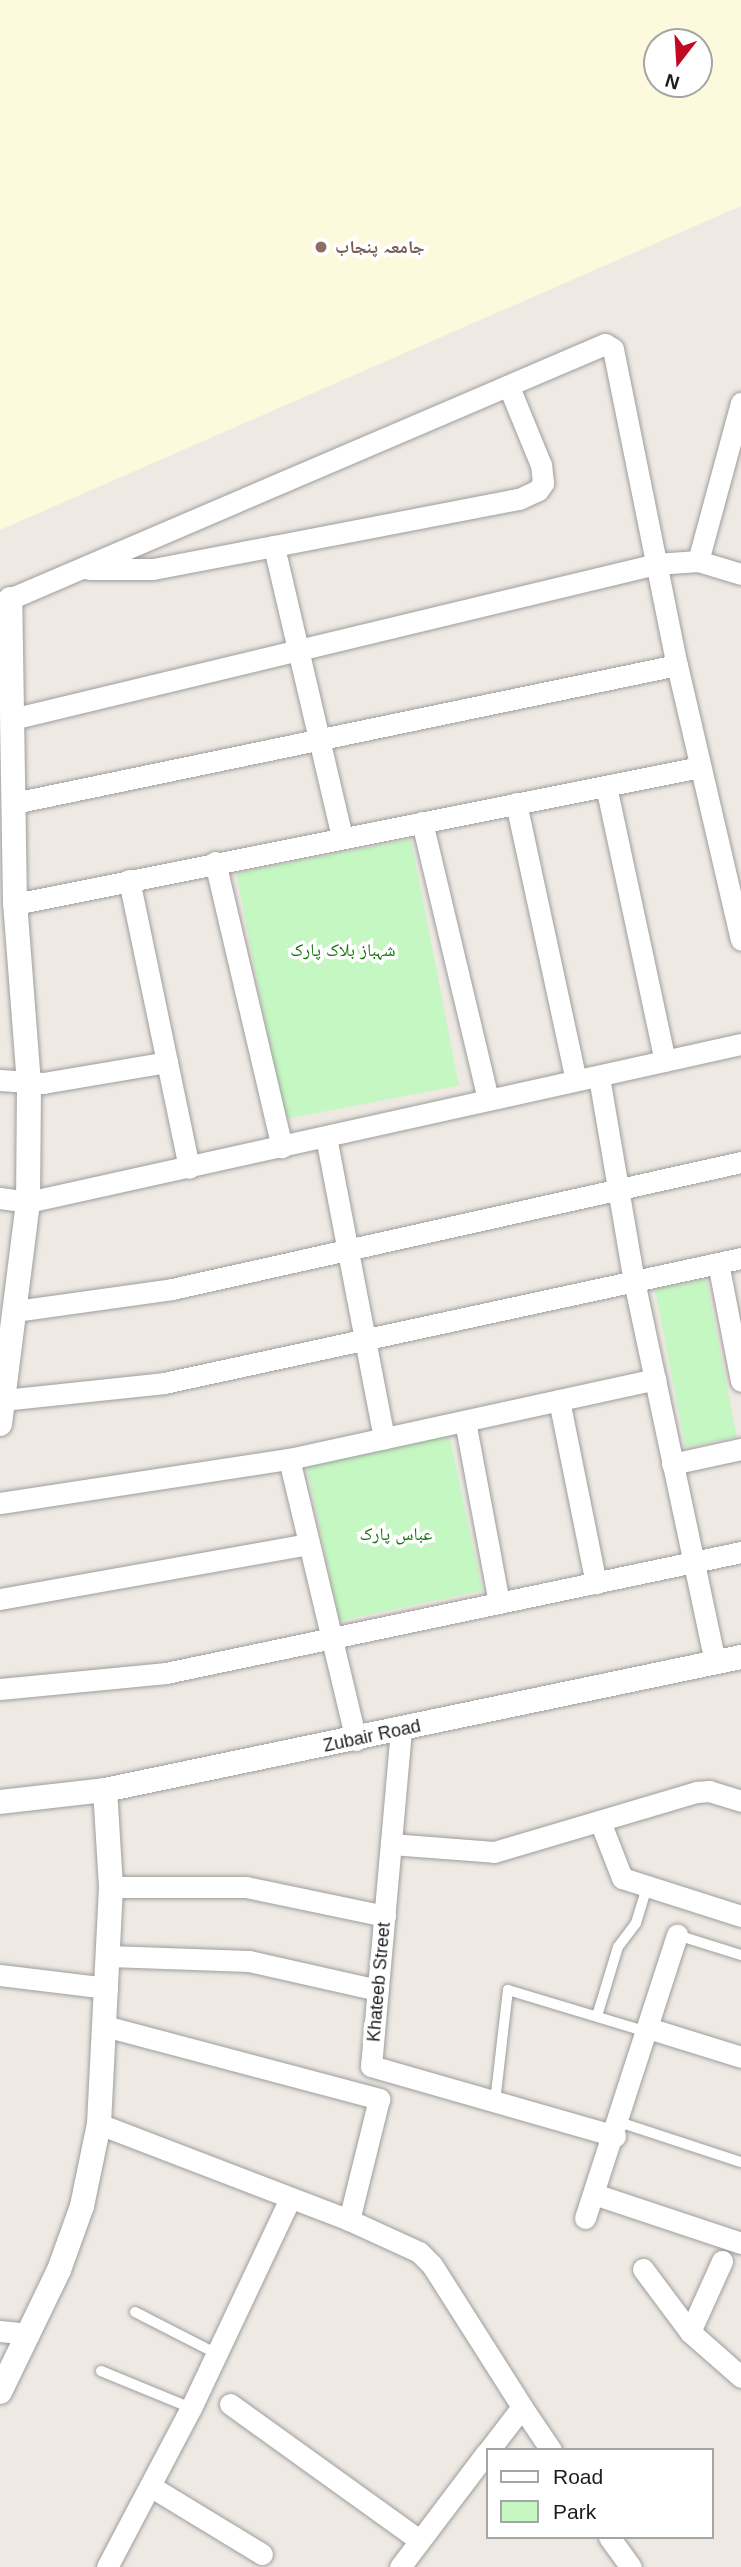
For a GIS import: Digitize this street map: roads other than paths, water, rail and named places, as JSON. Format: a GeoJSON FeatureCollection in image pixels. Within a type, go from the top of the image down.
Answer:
{"type":"FeatureCollection","features":[{"type":"Feature","properties":{"kind":"street"},"geometry":{"type":"LineString","coordinates":[[741,940],[731,849],[700,767],[613,349],[605,344],[5,601],[12,719],[15,904],[29,1084],[28,1202],[9,1324],[1,1412],[164,1382],[741,1258]]}},
{"type":"Feature","properties":{"kind":"street"},"geometry":{"type":"LineString","coordinates":[[79,569],[153,569],[519,499],[538,490],[543,483],[541,465],[509,387]]}},
{"type":"Feature","properties":{"kind":"street"},"geometry":{"type":"LineString","coordinates":[[698,561],[741,403]]}},
{"type":"Feature","properties":{"kind":"street"},"geometry":{"type":"LineString","coordinates":[[274,546],[342,837]]}},
{"type":"Feature","properties":{"kind":"street"},"geometry":{"type":"LineString","coordinates":[[12,719],[656,564],[698,561],[741,574]]}},
{"type":"Feature","properties":{"kind":"street"},"geometry":{"type":"LineString","coordinates":[[13,803],[677,665]]}},
{"type":"Feature","properties":{"kind":"street"},"geometry":{"type":"LineString","coordinates":[[15,904],[700,767]]}},
{"type":"Feature","properties":{"kind":"street"},"geometry":{"type":"LineString","coordinates":[[606,786],[665,1061]]}},
{"type":"Feature","properties":{"kind":"street"},"geometry":{"type":"LineString","coordinates":[[516,803],[576,1080]]}},
{"type":"Feature","properties":{"kind":"street"},"geometry":{"type":"LineString","coordinates":[[422,822],[488,1098]]}},
{"type":"Feature","properties":{"kind":"street"},"geometry":{"type":"LineString","coordinates":[[215,862],[282,1147]]}},
{"type":"Feature","properties":{"kind":"street"},"geometry":{"type":"LineString","coordinates":[[129,880],[189,1168]]}},
{"type":"Feature","properties":{"kind":"street"},"geometry":{"type":"LineString","coordinates":[[0,1198],[28,1202],[741,1044]]}},
{"type":"Feature","properties":{"kind":"street"},"geometry":{"type":"LineString","coordinates":[[0,1080],[29,1084],[167,1062]]}},
{"type":"Feature","properties":{"kind":"street"},"geometry":{"type":"LineString","coordinates":[[599,1077],[634,1281],[715,1662]]}},
{"type":"Feature","properties":{"kind":"street"},"geometry":{"type":"LineString","coordinates":[[326,1137],[384,1438]]}},
{"type":"Feature","properties":{"kind":"street"},"geometry":{"type":"LineString","coordinates":[[9,1324],[741,1161]]}},
{"type":"Feature","properties":{"kind":"street"},"geometry":{"type":"LineString","coordinates":[[718,1263],[739,1357],[741,1381]]}},
{"type":"Feature","properties":{"kind":"street"},"geometry":{"type":"LineString","coordinates":[[0,1503],[289,1459],[655,1379]]}},
{"type":"Feature","properties":{"kind":"street"},"geometry":{"type":"LineString","coordinates":[[559,1400],[596,1583]]}},
{"type":"Feature","properties":{"kind":"street"},"geometry":{"type":"LineString","coordinates":[[465,1421],[499,1602]]}},
{"type":"Feature","properties":{"kind":"street"},"geometry":{"type":"LineString","coordinates":[[672,1464],[741,1449]]}},
{"type":"Feature","properties":{"kind":"street"},"geometry":{"type":"LineString","coordinates":[[289,1459],[356,1740]]}},
{"type":"Feature","properties":{"kind":"street"},"geometry":{"type":"LineString","coordinates":[[0,1599],[64,1591],[309,1544]]}},
{"type":"Feature","properties":{"kind":"street"},"geometry":{"type":"LineString","coordinates":[[0,1689],[166,1674],[331,1636],[741,1552]]}},
{"type":"Feature","properties":{"kind":"street","name":"Zubair Road"},"geometry":{"type":"LineString","coordinates":[[0,1801],[105,1790],[356,1740],[741,1657]]}},
{"type":"Feature","properties":{"kind":"street","name":"Khateeb Street"},"geometry":{"type":"LineString","coordinates":[[401,1730],[371,2066],[495,2102],[617,2129]]}},
{"type":"Feature","properties":{"kind":"street"},"geometry":{"type":"LineString","coordinates":[[0,2392],[29,2334],[82,2206],[99,2124],[111,1887],[105,1790]]}},
{"type":"Feature","properties":{"kind":"street"},"geometry":{"type":"LineString","coordinates":[[391,1844],[495,1852],[601,1824],[697,1792],[709,1791],[741,1801]]}},
{"type":"Feature","properties":{"kind":"street"},"geometry":{"type":"LineString","coordinates":[[601,1824],[622,1878],[741,1916]]}},
{"type":"Feature","properties":{"kind":"street"},"geometry":{"type":"LineString","coordinates":[[111,1887],[246,1887],[385,1916]]}},
{"type":"Feature","properties":{"kind":"street"},"geometry":{"type":"LineString","coordinates":[[585,2218],[617,2129],[677,1936]]}},
{"type":"Feature","properties":{"kind":"street"},"geometry":{"type":"LineString","coordinates":[[109,1956],[249,1961],[378,1990]]}},
{"type":"Feature","properties":{"kind":"street"},"geometry":{"type":"LineString","coordinates":[[0,1975],[107,1988]]}},
{"type":"Feature","properties":{"kind":"street"},"geometry":{"type":"LineString","coordinates":[[105,2026],[368,2093],[379,2099],[379,2111],[349,2220]]}},
{"type":"Feature","properties":{"kind":"street"},"geometry":{"type":"LineString","coordinates":[[647,2030],[741,2057]]}},
{"type":"Feature","properties":{"kind":"street"},"geometry":{"type":"LineString","coordinates":[[368,2093],[371,2066]]}},
{"type":"Feature","properties":{"kind":"street"},"geometry":{"type":"LineString","coordinates":[[99,2124],[289,2201],[349,2220],[399,2241],[432,2265],[550,2448]]}},
{"type":"Feature","properties":{"kind":"street"},"geometry":{"type":"LineString","coordinates":[[594,2194],[741,2243]]}},
{"type":"Feature","properties":{"kind":"street"},"geometry":{"type":"LineString","coordinates":[[107,2567],[191,2408],[289,2201]]}},
{"type":"Feature","properties":{"kind":"street"},"geometry":{"type":"LineString","coordinates":[[690,2332],[722,2261]]}},
{"type":"Feature","properties":{"kind":"street"},"geometry":{"type":"LineString","coordinates":[[643,2269],[690,2332],[741,2377]]}},
{"type":"Feature","properties":{"kind":"street"},"geometry":{"type":"LineString","coordinates":[[0,2331],[29,2334]]}},
{"type":"Feature","properties":{"kind":"street"},"geometry":{"type":"LineString","coordinates":[[230,2404],[419,2540]]}},
{"type":"Feature","properties":{"kind":"street"},"geometry":{"type":"LineString","coordinates":[[490,2448],[522,2407]]}},
{"type":"Feature","properties":{"kind":"street"},"geometry":{"type":"LineString","coordinates":[[400,2567],[486,2454]]}},
{"type":"Feature","properties":{"kind":"street"},"geometry":{"type":"LineString","coordinates":[[150,2486],[262,2554]]}},
{"type":"Feature","properties":{"kind":"street"},"geometry":{"type":"LineString","coordinates":[[610,2539],[624,2565]]}},
{"type":"Feature","properties":{"kind":"lane"},"geometry":{"type":"LineString","coordinates":[[597,2016],[618,1947],[636,1923],[647,1888]]}},
{"type":"Feature","properties":{"kind":"lane"},"geometry":{"type":"LineString","coordinates":[[677,1936],[741,1955]]}},
{"type":"Feature","properties":{"kind":"lane"},"geometry":{"type":"LineString","coordinates":[[495,2102],[508,1990],[647,2030]]}},
{"type":"Feature","properties":{"kind":"lane"},"geometry":{"type":"LineString","coordinates":[[617,2129],[741,2162]]}},
{"type":"Feature","properties":{"kind":"lane"},"geometry":{"type":"LineString","coordinates":[[135,2312],[217,2354]]}},
{"type":"Feature","properties":{"kind":"lane"},"geometry":{"type":"LineString","coordinates":[[101,2371],[191,2408]]}},
{"type":"Feature","properties":{"kind":"place","name":"جامعہ پنجاب"},"geometry":{"type":"Point","coordinates":[321,247]}},
{"type":"Feature","properties":{"kind":"park label","name":"شہباز بلاک پارک"},"geometry":{"type":"Point","coordinates":[343,950]}},
{"type":"Feature","properties":{"kind":"park label","name":"عباس پارک"},"geometry":{"type":"Point","coordinates":[396,1534]}}]}
